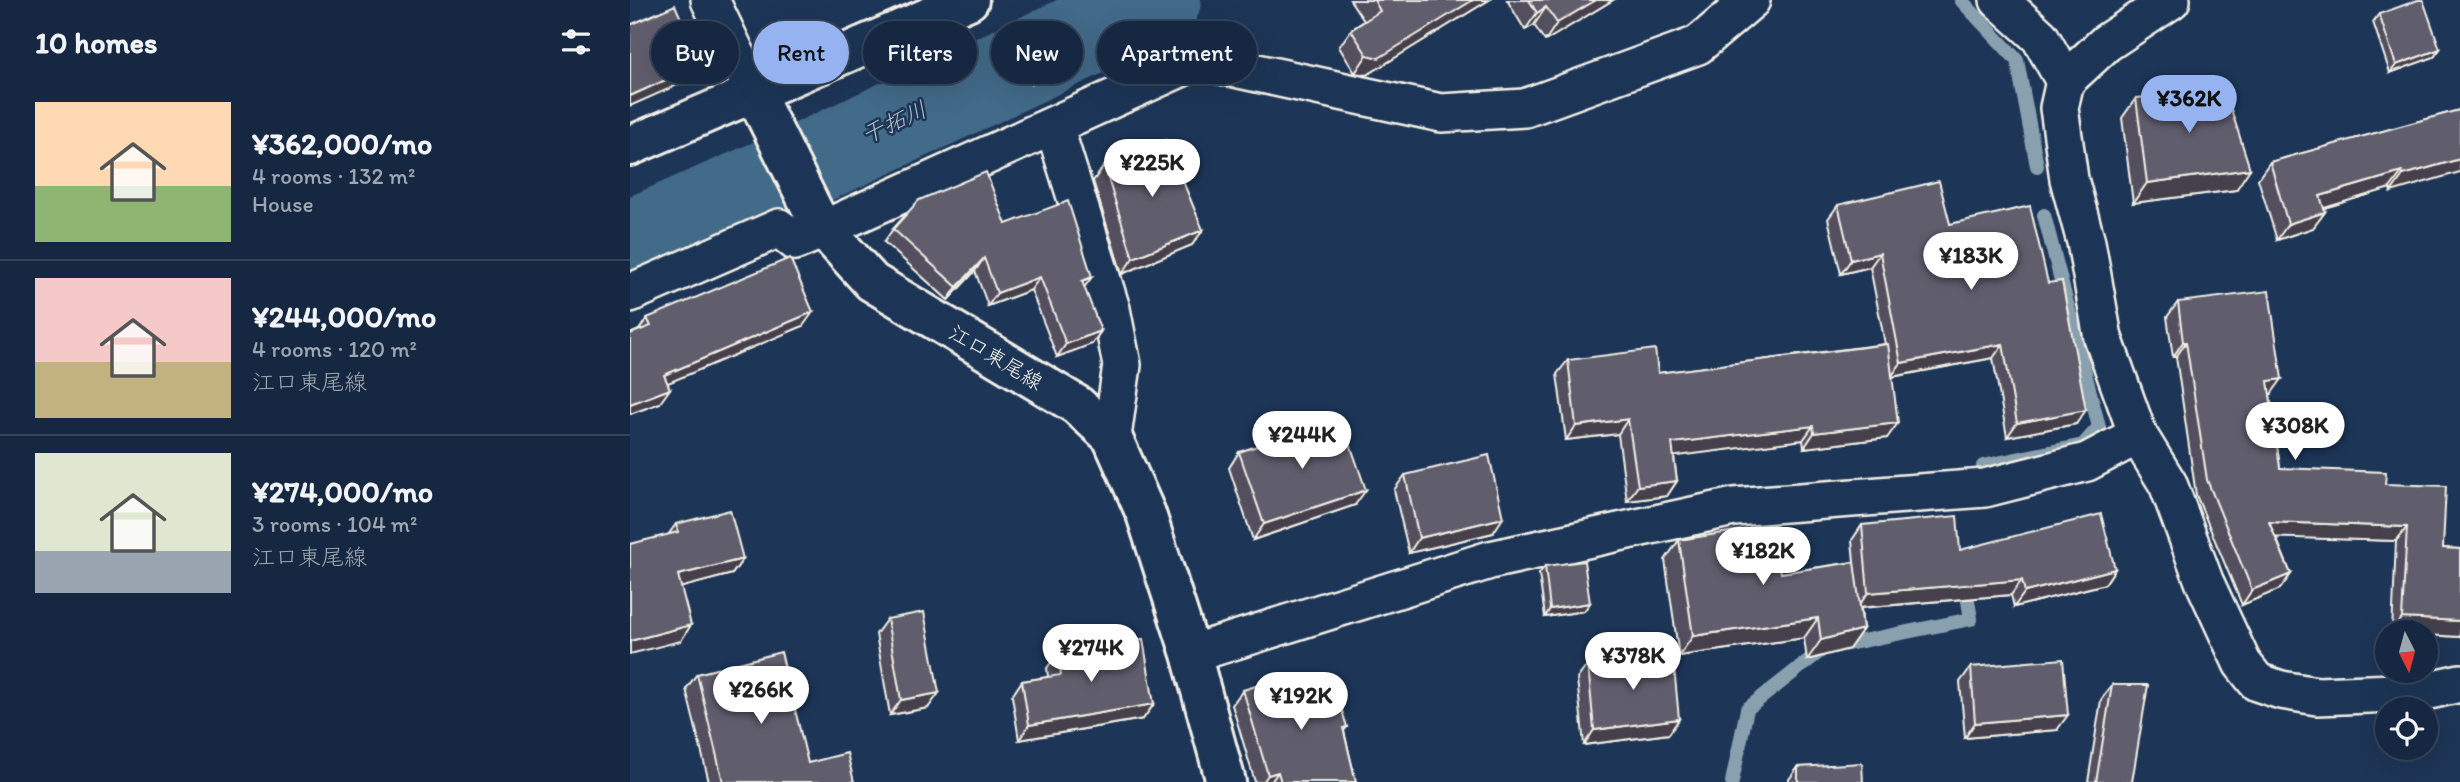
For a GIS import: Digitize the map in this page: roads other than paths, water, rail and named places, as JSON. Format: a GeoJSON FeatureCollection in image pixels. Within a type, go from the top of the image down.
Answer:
{"type":"FeatureCollection","features":[{"type":"Feature","properties":{"kind":"main road"},"geometry":{"type":"LineString","coordinates":[[630,146],[754,92],[984,9]]}},
{"type":"Feature","properties":{"kind":"main road","name":"江口東尾線"},"geometry":{"type":"LineString","coordinates":[[754,92],[820,223],[872,282],[1077,405],[1112,437],[1146,514],[1191,654],[1226,782]]}},
{"type":"Feature","properties":{"kind":"street"},"geometry":{"type":"LineString","coordinates":[[710,0],[754,92]]}},
{"type":"Feature","properties":{"kind":"street"},"geometry":{"type":"LineString","coordinates":[[630,293],[779,228],[795,241],[820,223],[1054,126],[1198,60],[1441,113],[1525,108],[1698,45],[1751,0]]}},
{"type":"Feature","properties":{"kind":"street"},"geometry":{"type":"LineString","coordinates":[[1999,0],[2040,37],[2065,81]]}},
{"type":"Feature","properties":{"kind":"street"},"geometry":{"type":"LineString","coordinates":[[2171,0],[2106,43],[2065,81],[2059,108],[2069,179],[2086,242],[2103,338],[2138,435],[2168,484],[2204,581],[2242,663],[2257,682],[2281,690],[2317,696],[2421,692],[2460,683]]}},
{"type":"Feature","properties":{"kind":"street"},"geometry":{"type":"LineString","coordinates":[[1054,126],[1111,309],[1122,365],[1112,437]]}},
{"type":"Feature","properties":{"kind":"street"},"geometry":{"type":"LineString","coordinates":[[1191,654],[1489,560],[1734,507],[1985,488],[2087,462],[2138,435]]}},
{"type":"Feature","properties":{"kind":"waterway","name":"干拓川"},"geometry":{"type":"LineString","coordinates":[[630,243],[772,181],[1158,0]]}},
{"type":"Feature","properties":{"kind":"waterway"},"geometry":{"type":"LineString","coordinates":[[1961,0],[2017,60],[2037,166]]}},
{"type":"Feature","properties":{"kind":"waterway"},"geometry":{"type":"LineString","coordinates":[[1983,466],[2083,445],[2099,427],[2044,215]]}},
{"type":"Feature","properties":{"kind":"waterway"},"geometry":{"type":"LineString","coordinates":[[1732,782],[1747,709],[1823,649],[1971,619],[1965,583]]}}]}
